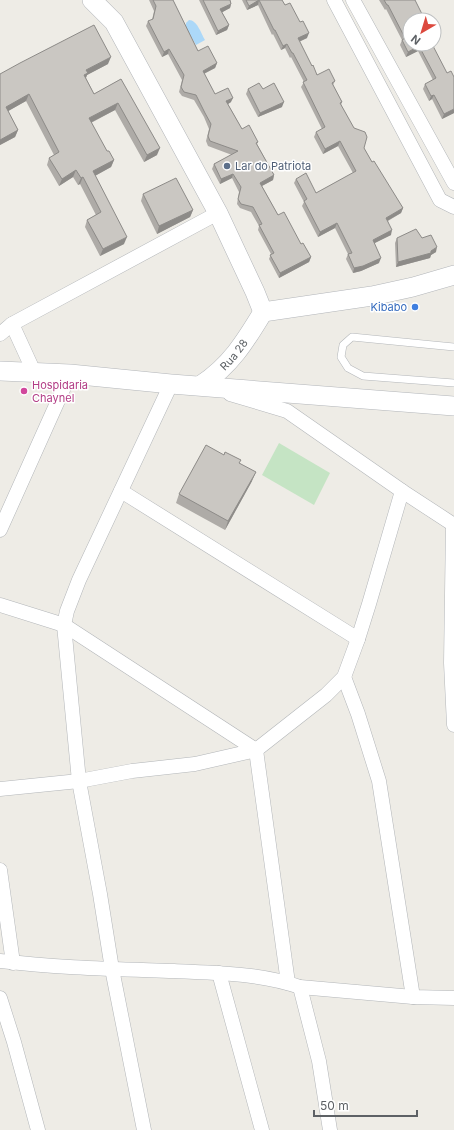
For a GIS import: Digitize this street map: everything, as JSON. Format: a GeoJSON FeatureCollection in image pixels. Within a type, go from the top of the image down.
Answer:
{"type":"FeatureCollection","features":[{"type":"Feature","properties":{"kind":"street"},"geometry":{"type":"LineString","coordinates":[[92,0],[114,22]]}},
{"type":"Feature","properties":{"kind":"street"},"geometry":{"type":"LineString","coordinates":[[104,0],[114,22],[218,213],[263,312],[372,296],[454,275]]}},
{"type":"Feature","properties":{"kind":"street"},"geometry":{"type":"LineString","coordinates":[[334,0],[440,200],[454,207]]}},
{"type":"Feature","properties":{"kind":"street"},"geometry":{"type":"LineString","coordinates":[[353,0],[454,183]]}},
{"type":"Feature","properties":{"kind":"street"},"geometry":{"type":"LineString","coordinates":[[0,334],[12,324],[218,213]]}},
{"type":"Feature","properties":{"kind":"street","name":"Rua 28"},"geometry":{"type":"LineString","coordinates":[[201,386],[225,367],[237,353],[246,342],[263,312]]}},
{"type":"Feature","properties":{"kind":"street"},"geometry":{"type":"LineString","coordinates":[[12,324],[34,372]]}},
{"type":"Feature","properties":{"kind":"street"},"geometry":{"type":"LineString","coordinates":[[0,371],[70,374],[171,384],[454,406]]}},
{"type":"Feature","properties":{"kind":"street"},"geometry":{"type":"LineString","coordinates":[[0,530],[70,374]]}},
{"type":"Feature","properties":{"kind":"street"},"geometry":{"type":"LineString","coordinates":[[144,1130],[112,969],[79,781],[64,625],[67,611],[79,580],[171,384]]}},
{"type":"Feature","properties":{"kind":"street"},"geometry":{"type":"LineString","coordinates":[[201,386],[287,411],[453,525],[451,663],[454,725]]}},
{"type":"Feature","properties":{"kind":"street"},"geometry":{"type":"LineString","coordinates":[[121,491],[358,639]]}},
{"type":"Feature","properties":{"kind":"street"},"geometry":{"type":"LineString","coordinates":[[0,789],[79,781],[132,771],[195,764],[256,750],[320,699],[344,677],[358,639],[402,491]]}},
{"type":"Feature","properties":{"kind":"street"},"geometry":{"type":"LineString","coordinates":[[0,605],[64,625],[256,750],[294,985],[319,1061],[330,1130]]}},
{"type":"Feature","properties":{"kind":"street"},"geometry":{"type":"LineString","coordinates":[[344,677],[358,714],[379,781],[396,881],[413,997]]}},
{"type":"Feature","properties":{"kind":"street"},"geometry":{"type":"LineString","coordinates":[[0,870],[7,962],[112,969],[219,973],[256,977],[294,985],[413,997],[454,998]]}},
{"type":"Feature","properties":{"kind":"street"},"geometry":{"type":"LineString","coordinates":[[219,973],[262,1130]]}},
{"type":"Feature","properties":{"kind":"street"},"geometry":{"type":"LineString","coordinates":[[0,998],[14,1042],[38,1130]]}},
{"type":"Feature","properties":{"kind":"lane"},"geometry":{"type":"LineString","coordinates":[[454,347],[352,337],[343,345],[341,357],[348,368],[363,376],[454,383]]}},
{"type":"Feature","properties":{"kind":"green space"},"geometry":{"type":"Polygon","coordinates":[[[279,443],[330,473],[314,505],[262,475],[279,443]]]}},
{"type":"Feature","properties":{"kind":"water"},"geometry":{"type":"Polygon","coordinates":[[[189,20],[197,24],[205,40],[196,45],[186,28],[186,23],[189,20]]]}},
{"type":"Feature","properties":{"kind":"building"},"geometry":{"type":"Polygon","coordinates":[[[153,0],[173,0],[198,51],[208,46],[217,63],[203,71],[215,94],[228,88],[233,98],[226,101],[242,129],[249,125],[258,142],[256,143],[274,175],[260,183],[278,215],[284,212],[301,244],[303,243],[311,257],[280,273],[270,255],[274,253],[259,225],[262,224],[253,207],[241,204],[238,199],[241,187],[233,174],[221,179],[214,164],[238,151],[210,141],[208,136],[211,124],[196,95],[184,92],[181,87],[184,75],[169,49],[164,52],[148,21],[153,19],[156,6],[153,0]]]}},
{"type":"Feature","properties":{"kind":"building"},"geometry":{"type":"Polygon","coordinates":[[[203,0],[230,0],[231,4],[220,9],[229,25],[218,31],[203,0]]]}},
{"type":"Feature","properties":{"kind":"building"},"geometry":{"type":"Polygon","coordinates":[[[246,0],[259,0],[249,6],[246,0]]]}},
{"type":"Feature","properties":{"kind":"building"},"geometry":{"type":"Polygon","coordinates":[[[259,0],[282,0],[285,5],[290,3],[300,22],[303,21],[309,33],[298,38],[312,66],[313,65],[317,75],[329,69],[335,81],[332,83],[342,102],[340,103],[354,128],[365,132],[367,137],[364,148],[372,162],[374,161],[403,208],[386,218],[392,230],[373,240],[381,258],[363,266],[354,268],[348,254],[352,253],[337,223],[320,232],[304,201],[307,199],[296,179],[306,173],[316,193],[356,171],[340,141],[325,149],[316,132],[325,127],[303,82],[307,80],[287,44],[283,46],[259,0]]]}},
{"type":"Feature","properties":{"kind":"building"},"geometry":{"type":"Polygon","coordinates":[[[384,0],[415,0],[421,12],[402,12],[402,32],[384,0]]]}},
{"type":"Feature","properties":{"kind":"building"},"geometry":{"type":"Polygon","coordinates":[[[94,25],[111,57],[86,70],[88,73],[84,75],[94,94],[121,79],[160,148],[147,155],[118,103],[89,118],[107,151],[109,151],[114,160],[93,171],[127,237],[103,249],[87,220],[101,212],[83,177],[81,178],[76,170],[62,179],[49,158],[59,152],[29,94],[6,107],[18,130],[0,140],[0,74],[94,25]]]}},
{"type":"Feature","properties":{"kind":"building"},"geometry":{"type":"Polygon","coordinates":[[[422,52],[436,52],[447,73],[451,71],[454,77],[454,109],[444,114],[434,95],[431,96],[425,84],[436,78],[422,52]]]}},
{"type":"Feature","properties":{"kind":"building"},"geometry":{"type":"Polygon","coordinates":[[[259,83],[263,89],[274,83],[284,102],[260,113],[248,89],[259,83]]]}},
{"type":"Feature","properties":{"kind":"building"},"geometry":{"type":"Polygon","coordinates":[[[176,178],[193,210],[159,226],[143,194],[176,178]]]}},
{"type":"Feature","properties":{"kind":"building"},"geometry":{"type":"Polygon","coordinates":[[[416,229],[422,238],[431,235],[437,247],[431,251],[431,253],[398,262],[397,238],[416,229]]]}},
{"type":"Feature","properties":{"kind":"building"},"geometry":{"type":"Polygon","coordinates":[[[206,445],[224,455],[225,452],[241,460],[239,463],[256,472],[228,521],[179,494],[206,445]]]}},
{"type":"Feature","properties":{"kind":"place","name":"Lar do Patriota"},"geometry":{"type":"Point","coordinates":[227,166]}},
{"type":"Feature","properties":{"kind":"place","name":"Kibabo"},"geometry":{"type":"Point","coordinates":[415,307]}},
{"type":"Feature","properties":{"kind":"place","name":"Hospidaria Chaynel"},"geometry":{"type":"Point","coordinates":[24,391]}}]}
